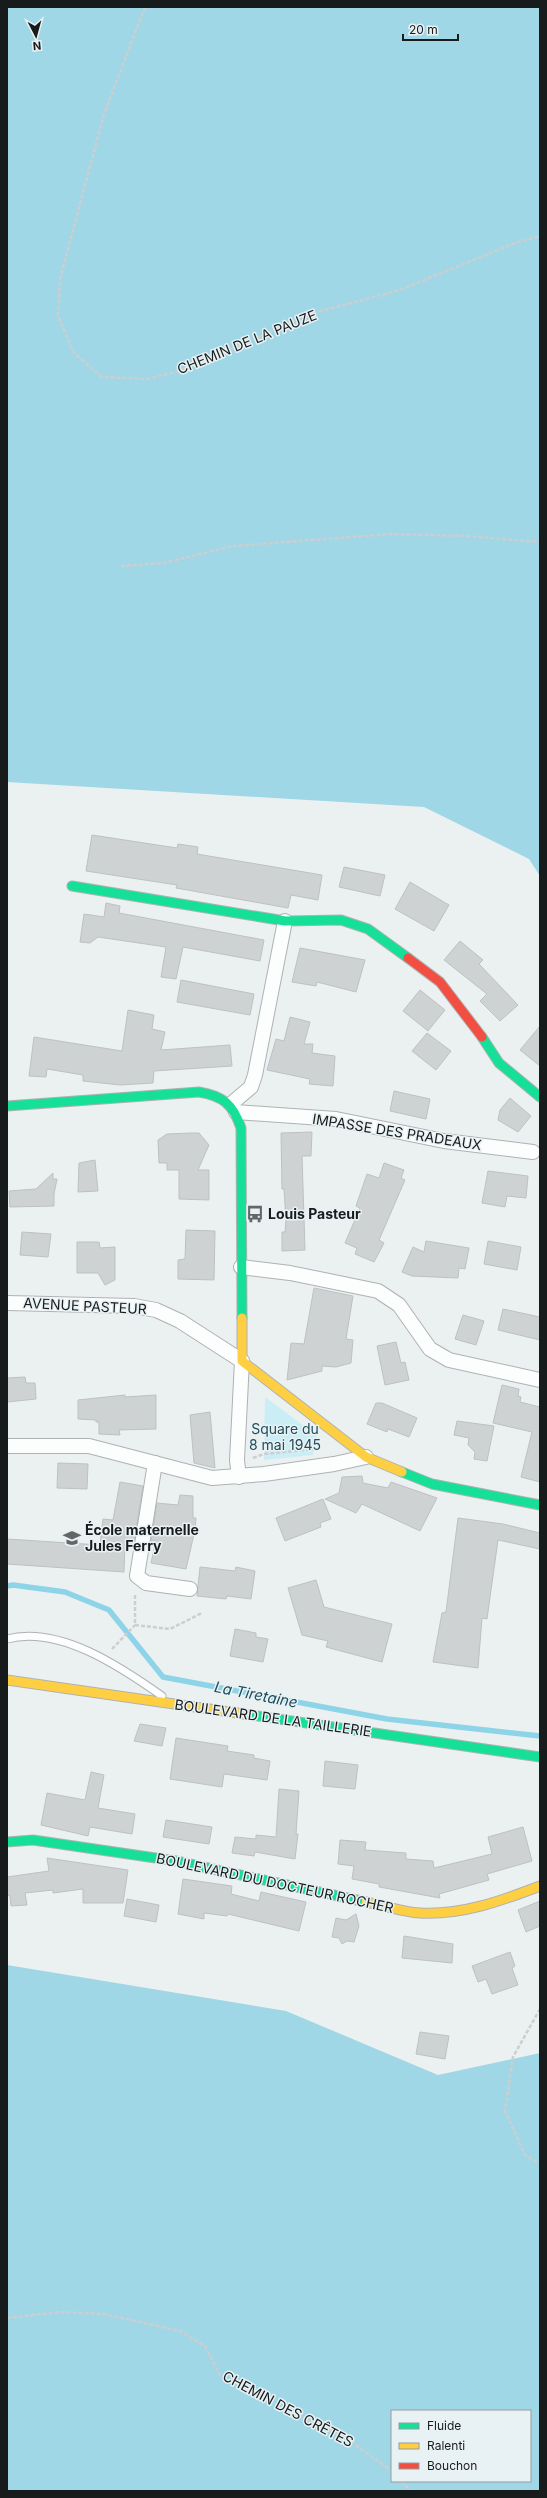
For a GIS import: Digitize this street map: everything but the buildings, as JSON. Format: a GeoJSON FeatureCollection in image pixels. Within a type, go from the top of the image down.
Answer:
{"type":"FeatureCollection","features":[{"type":"Feature","properties":{"kind":"main road"},"geometry":{"type":"LineString","coordinates":[[72,886],[285,921],[341,920],[368,929],[440,982],[472,1023],[499,1063],[540,1097]]}},
{"type":"Feature","properties":{"kind":"main road"},"geometry":{"type":"LineString","coordinates":[[7,1106],[199,1092],[221,1095],[234,1108],[242,1147],[242,1361]]}},
{"type":"Feature","properties":{"kind":"main road","name":"AVENUE PASTEUR"},"geometry":{"type":"LineString","coordinates":[[242,1361],[328,1430],[366,1457],[432,1484],[540,1505]]}},
{"type":"Feature","properties":{"kind":"main road","name":"BOULEVARD DE LA TAILLERIE"},"geometry":{"type":"LineString","coordinates":[[7,1680],[540,1757]]}},
{"type":"Feature","properties":{"kind":"main road","name":"BOULEVARD DU DOCTEUR ROCHER"},"geometry":{"type":"LineString","coordinates":[[7,1842],[33,1840],[176,1861],[419,1913],[458,1912],[491,1904],[540,1886]]}},
{"type":"Feature","properties":{"kind":"street"},"geometry":{"type":"LineString","coordinates":[[234,1108],[251,1087],[255,1075],[285,921]]}},
{"type":"Feature","properties":{"kind":"street","name":"IMPASSE DES PRADEAUX"},"geometry":{"type":"LineString","coordinates":[[234,1108],[336,1119],[444,1141],[533,1152]]}},
{"type":"Feature","properties":{"kind":"street"},"geometry":{"type":"LineString","coordinates":[[241,1266],[290,1273],[378,1292],[399,1305],[430,1349],[449,1360],[540,1380]]}},
{"type":"Feature","properties":{"kind":"street","name":"AVENUE PASTEUR"},"geometry":{"type":"LineString","coordinates":[[7,1303],[134,1306],[156,1310],[180,1321],[242,1361]]}},
{"type":"Feature","properties":{"kind":"street"},"geometry":{"type":"LineString","coordinates":[[239,1477],[237,1460],[242,1361]]}},
{"type":"Feature","properties":{"kind":"street"},"geometry":{"type":"LineString","coordinates":[[7,1446],[89,1446],[212,1478],[239,1477],[334,1464],[366,1457]]}},
{"type":"Feature","properties":{"kind":"street"},"geometry":{"type":"LineString","coordinates":[[155,1463],[137,1576],[146,1583],[190,1589]]}},
{"type":"Feature","properties":{"kind":"lane"},"geometry":{"type":"LineString","coordinates":[[7,1639],[53,1638],[93,1654],[130,1674],[174,1704]]}},
{"type":"Feature","properties":{"kind":"path","name":"CHEMIN DE LA PAUZE"},"geometry":{"type":"LineString","coordinates":[[145,7],[104,114],[60,279],[58,316],[74,353],[102,377],[147,379],[186,369],[310,314],[400,290],[515,242],[540,236]]}},
{"type":"Feature","properties":{"kind":"path"},"geometry":{"type":"LineString","coordinates":[[121,566],[163,563],[234,546],[390,534],[466,536],[540,542]]}},
{"type":"Feature","properties":{"kind":"path"},"geometry":{"type":"LineString","coordinates":[[135,1591],[135,1625]]}},
{"type":"Feature","properties":{"kind":"path"},"geometry":{"type":"LineString","coordinates":[[119,1639],[135,1625],[170,1628],[202,1613]]}},
{"type":"Feature","properties":{"kind":"path"},"geometry":{"type":"LineString","coordinates":[[540,2009],[513,2057],[505,2111],[525,2155],[540,2164]]}},
{"type":"Feature","properties":{"kind":"path","name":"CHEMIN DES CRÊTES"},"geometry":{"type":"LineString","coordinates":[[7,2318],[59,2312],[104,2314],[180,2331],[206,2346],[221,2377],[347,2439],[391,2470]]}},
{"type":"Feature","properties":{"kind":"path"},"geometry":{"type":"LineString","coordinates":[[402,2482],[411,2491]]}},
{"type":"Feature","properties":{"kind":"green space","name":"Square du 8 mai 1945"},"geometry":{"type":"Polygon","coordinates":[[[265,1397],[316,1435],[313,1455],[264,1460],[265,1397]]]}},
{"type":"Feature","properties":{"kind":"shaded area"},"geometry":{"type":"Polygon","coordinates":[[[7,7],[540,7],[540,876],[529,859],[424,807],[7,782],[7,7]]]}},
{"type":"Feature","properties":{"kind":"shaded area"},"geometry":{"type":"Polygon","coordinates":[[[7,1965],[286,2011],[438,2075],[540,2053],[540,2491],[7,2491],[7,1965]]]}},
{"type":"Feature","properties":{"kind":"waterway","name":"La Tiretaine"},"geometry":{"type":"LineString","coordinates":[[7,1586],[13,1585],[65,1592],[109,1610],[163,1677],[387,1719],[540,1736]]}},
{"type":"Feature","properties":{"kind":"traffic: fast"},"geometry":{"type":"LineString","coordinates":[[72,886],[285,921],[341,920],[368,929],[408,958]]}},
{"type":"Feature","properties":{"kind":"traffic: fast"},"geometry":{"type":"LineString","coordinates":[[482,1037],[499,1063],[540,1097]]}},
{"type":"Feature","properties":{"kind":"traffic: fast"},"geometry":{"type":"LineString","coordinates":[[7,1106],[199,1092],[215,1096],[226,1102],[231,1107],[241,1128],[242,1318]]}},
{"type":"Feature","properties":{"kind":"traffic: fast"},"geometry":{"type":"LineString","coordinates":[[402,1472],[432,1484],[540,1505]]}},
{"type":"Feature","properties":{"kind":"traffic: fast"},"geometry":{"type":"LineString","coordinates":[[244,1714],[540,1757]]}},
{"type":"Feature","properties":{"kind":"traffic: fast"},"geometry":{"type":"LineString","coordinates":[[7,1842],[33,1840],[176,1861],[366,1902]]}},
{"type":"Feature","properties":{"kind":"traffic: slow"},"geometry":{"type":"LineString","coordinates":[[242,1318],[242,1361],[366,1457],[402,1472]]}},
{"type":"Feature","properties":{"kind":"traffic: slow"},"geometry":{"type":"LineString","coordinates":[[7,1680],[244,1714]]}},
{"type":"Feature","properties":{"kind":"traffic: slow"},"geometry":{"type":"LineString","coordinates":[[366,1902],[399,1910],[420,1913],[451,1912],[496,1902],[540,1886]]}},
{"type":"Feature","properties":{"kind":"traffic: jam"},"geometry":{"type":"LineString","coordinates":[[408,958],[440,982],[482,1037]]}},
{"type":"Feature","properties":{"kind":"place","name":"Louis Pasteur"},"geometry":{"type":"Point","coordinates":[255,1214]}},
{"type":"Feature","properties":{"kind":"place","name":"École maternelle Jules Ferry"},"geometry":{"type":"Point","coordinates":[72,1538]}}]}
